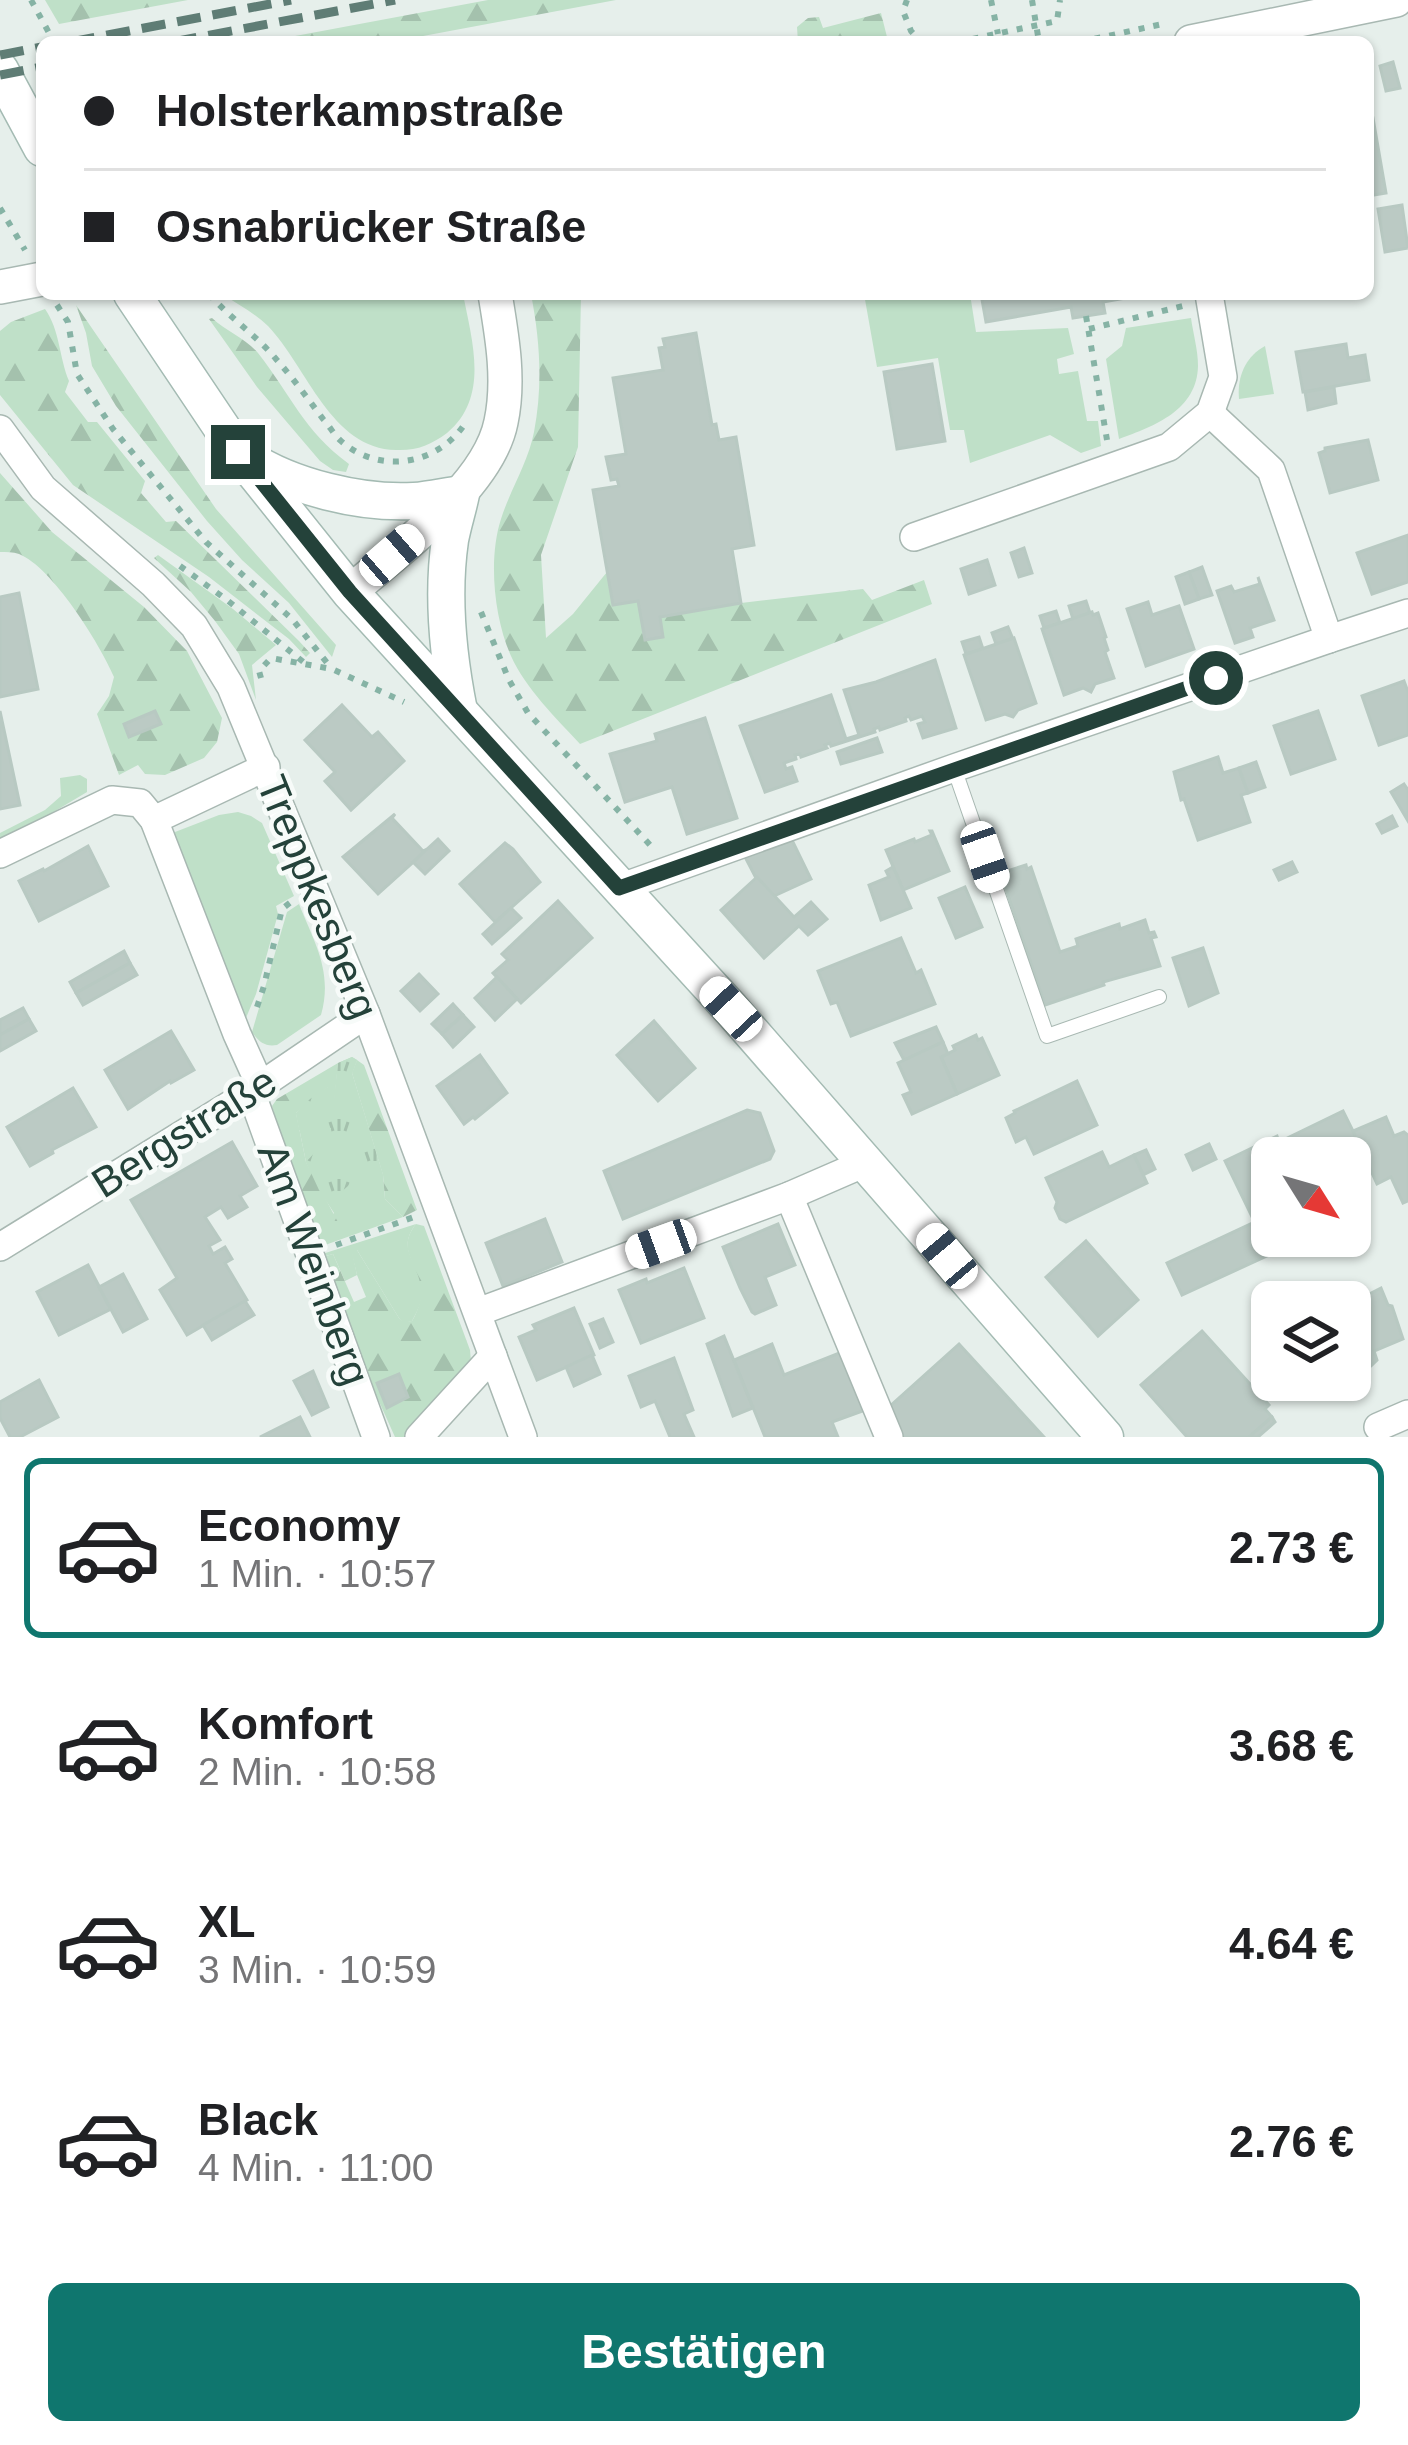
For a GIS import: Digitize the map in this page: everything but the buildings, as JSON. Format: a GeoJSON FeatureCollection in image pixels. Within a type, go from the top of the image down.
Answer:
{"type":"FeatureCollection","features":[{"type":"Feature","properties":{"kind":"main road"},"geometry":{"type":"LineString","coordinates":[[0,70],[36,137]]}},
{"type":"Feature","properties":{"kind":"main road"},"geometry":{"type":"LineString","coordinates":[[136,300],[238,452],[350,592],[731,1009],[1105,1437]]}},
{"type":"Feature","properties":{"kind":"main road"},"geometry":{"type":"LineString","coordinates":[[238,452],[293,480],[361,499],[417,501],[461,494],[450,540],[447,594],[460,715]]}},
{"type":"Feature","properties":{"kind":"street"},"geometry":{"type":"LineString","coordinates":[[1219,36],[1396,0]]}},
{"type":"Feature","properties":{"kind":"street"},"geometry":{"type":"LineString","coordinates":[[0,287],[36,280]]}},
{"type":"Feature","properties":{"kind":"street"},"geometry":{"type":"LineString","coordinates":[[350,592],[461,494],[488,456],[501,426],[506,384],[496,300]]}},
{"type":"Feature","properties":{"kind":"street"},"geometry":{"type":"LineString","coordinates":[[914,537],[1169,448],[1210,413],[1223,377],[1210,300]]}},
{"type":"Feature","properties":{"kind":"street"},"geometry":{"type":"LineString","coordinates":[[1210,413],[1271,470],[1329,639]]}},
{"type":"Feature","properties":{"kind":"street","name":"Treppkesberg"},"geometry":{"type":"LineString","coordinates":[[0,428],[43,488],[154,584],[194,626],[231,687],[366,1014],[523,1437]]}},
{"type":"Feature","properties":{"kind":"street"},"geometry":{"type":"LineString","coordinates":[[619,888],[1408,613]]}},
{"type":"Feature","properties":{"kind":"street"},"geometry":{"type":"LineString","coordinates":[[0,854],[112,800],[140,803],[154,820],[266,767]]}},
{"type":"Feature","properties":{"kind":"street","name":"Am Weinberg"},"geometry":{"type":"LineString","coordinates":[[154,820],[237,1034],[376,1437]]}},
{"type":"Feature","properties":{"kind":"street","name":"Bergstraße"},"geometry":{"type":"LineString","coordinates":[[0,1247],[366,1014]]}},
{"type":"Feature","properties":{"kind":"street"},"geometry":{"type":"LineString","coordinates":[[478,1312],[865,1163]]}},
{"type":"Feature","properties":{"kind":"street"},"geometry":{"type":"LineString","coordinates":[[788,1196],[889,1437]]}},
{"type":"Feature","properties":{"kind":"street"},"geometry":{"type":"LineString","coordinates":[[419,1437],[493,1356]]}},
{"type":"Feature","properties":{"kind":"street"},"geometry":{"type":"LineString","coordinates":[[1378,1426],[1408,1414]]}},
{"type":"Feature","properties":{"kind":"lane"},"geometry":{"type":"LineString","coordinates":[[954,768],[1046,1036],[1160,997]]}},
{"type":"Feature","properties":{"kind":"path"},"geometry":{"type":"LineString","coordinates":[[31,0],[51,36]]}},
{"type":"Feature","properties":{"kind":"path"},"geometry":{"type":"LineString","coordinates":[[907,0],[903,11],[915,36]]}},
{"type":"Feature","properties":{"kind":"path"},"geometry":{"type":"LineString","coordinates":[[991,0],[998,34]]}},
{"type":"Feature","properties":{"kind":"path"},"geometry":{"type":"LineString","coordinates":[[1032,0],[1038,36]]}},
{"type":"Feature","properties":{"kind":"path"},"geometry":{"type":"LineString","coordinates":[[988,36],[1057,21],[1060,0]]}},
{"type":"Feature","properties":{"kind":"path"},"geometry":{"type":"LineString","coordinates":[[0,208],[36,269]]}},
{"type":"Feature","properties":{"kind":"path"},"geometry":{"type":"LineString","coordinates":[[55,300],[68,322],[77,374],[137,461],[206,542],[292,619],[332,669],[271,658],[259,671]]}},
{"type":"Feature","properties":{"kind":"path"},"geometry":{"type":"LineString","coordinates":[[214,300],[255,336],[341,441],[368,457],[412,461],[447,445],[467,419]]}},
{"type":"Feature","properties":{"kind":"path"},"geometry":{"type":"LineString","coordinates":[[1088,329],[1198,300]]}},
{"type":"Feature","properties":{"kind":"path"},"geometry":{"type":"LineString","coordinates":[[1086,316],[1112,467]]}},
{"type":"Feature","properties":{"kind":"path"},"geometry":{"type":"LineString","coordinates":[[172,560],[307,665]]}},
{"type":"Feature","properties":{"kind":"path"},"geometry":{"type":"LineString","coordinates":[[447,594],[473,597],[528,713],[671,869]]}},
{"type":"Feature","properties":{"kind":"path"},"geometry":{"type":"LineString","coordinates":[[237,1034],[253,1016],[282,909],[290,902]]}},
{"type":"Feature","properties":{"kind":"path"},"geometry":{"type":"LineString","coordinates":[[310,1254],[438,1209]]}},
{"type":"Feature","properties":{"kind":"green space"},"geometry":{"type":"Polygon","coordinates":[[[45,0],[188,0],[59,24],[45,0]]]}},
{"type":"Feature","properties":{"kind":"green space"},"geometry":{"type":"Polygon","coordinates":[[[488,0],[616,0],[423,36],[295,36],[488,0]]]}},
{"type":"Feature","properties":{"kind":"green space"},"geometry":{"type":"Polygon","coordinates":[[[881,13],[887,36],[798,36],[797,27],[808,18],[819,17],[823,28],[881,13]]]}},
{"type":"Feature","properties":{"kind":"green space"},"geometry":{"type":"Polygon","coordinates":[[[232,300],[464,300],[475,368],[469,403],[447,433],[429,444],[403,450],[373,446],[337,421],[282,343],[232,300]]]}},
{"type":"Feature","properties":{"kind":"green space"},"geometry":{"type":"Polygon","coordinates":[[[532,300],[581,300],[578,447],[541,555],[546,638],[607,572],[613,605],[638,601],[645,640],[660,617],[863,589],[872,600],[924,580],[932,604],[580,744],[517,668],[500,624],[495,588],[497,535],[528,455],[537,415],[537,329],[532,300]]]}},
{"type":"Feature","properties":{"kind":"green space"},"geometry":{"type":"Polygon","coordinates":[[[865,300],[971,300],[976,332],[1068,328],[1074,354],[1057,359],[1059,374],[1078,371],[1087,421],[1098,421],[1101,446],[1081,453],[1050,435],[970,463],[964,430],[950,430],[938,358],[877,367],[865,300]]]}},
{"type":"Feature","properties":{"kind":"green space"},"geometry":{"type":"Polygon","coordinates":[[[76,305],[216,509],[336,645],[332,657],[289,603],[207,521],[116,406],[92,366],[76,305]]]}},
{"type":"Feature","properties":{"kind":"green space"},"geometry":{"type":"Polygon","coordinates":[[[45,309],[69,381],[65,392],[88,422],[97,422],[145,481],[141,493],[166,522],[176,521],[299,641],[310,653],[306,657],[209,577],[73,485],[0,395],[0,331],[45,309]]]}},
{"type":"Feature","properties":{"kind":"green space"},"geometry":{"type":"Polygon","coordinates":[[[212,318],[258,353],[309,425],[349,464],[346,472],[320,461],[257,387],[212,318]]]}},
{"type":"Feature","properties":{"kind":"green space"},"geometry":{"type":"Polygon","coordinates":[[[1191,318],[1198,366],[1190,394],[1160,422],[1119,439],[1106,359],[1122,346],[1126,328],[1191,318]]]}},
{"type":"Feature","properties":{"kind":"green space"},"geometry":{"type":"Polygon","coordinates":[[[1265,346],[1274,394],[1239,399],[1244,368],[1265,346]]]}},
{"type":"Feature","properties":{"kind":"green space"},"geometry":{"type":"Polygon","coordinates":[[[0,473],[52,532],[144,607],[187,651],[222,718],[217,742],[204,758],[165,775],[145,774],[138,765],[119,775],[97,714],[114,677],[86,627],[46,574],[19,554],[0,552],[0,473]]]}},
{"type":"Feature","properties":{"kind":"green space"},"geometry":{"type":"Polygon","coordinates":[[[158,555],[276,645],[252,665],[256,700],[239,654],[191,592],[154,558],[158,555]]]}},
{"type":"Feature","properties":{"kind":"green space"},"geometry":{"type":"Polygon","coordinates":[[[80,775],[87,779],[87,792],[0,844],[0,833],[45,810],[61,796],[60,778],[80,775]]]}},
{"type":"Feature","properties":{"kind":"green space"},"geometry":{"type":"Polygon","coordinates":[[[238,812],[262,823],[294,896],[276,906],[278,914],[256,994],[243,1025],[170,841],[175,832],[238,812]]]}},
{"type":"Feature","properties":{"kind":"green space"},"geometry":{"type":"Polygon","coordinates":[[[299,904],[324,972],[321,1015],[277,1045],[269,1045],[252,1032],[287,912],[299,904]]]}},
{"type":"Feature","properties":{"kind":"green space"},"geometry":{"type":"Polygon","coordinates":[[[352,1057],[357,1060],[352,1073],[383,1175],[385,1199],[403,1217],[314,1249],[311,1243],[334,1213],[306,1162],[296,1113],[334,1100],[338,1063],[352,1057]]]}},
{"type":"Feature","properties":{"kind":"green space"},"geometry":{"type":"Polygon","coordinates":[[[352,1057],[357,1060],[352,1074],[383,1175],[369,1188],[358,1177],[329,1203],[306,1162],[331,1135],[331,1128],[299,1130],[296,1113],[329,1086],[334,1100],[338,1063],[352,1057]]]}},
{"type":"Feature","properties":{"kind":"green space"},"geometry":{"type":"Polygon","coordinates":[[[357,1060],[364,1065],[417,1210],[403,1217],[385,1199],[383,1175],[352,1073],[357,1060]]]}},
{"type":"Feature","properties":{"kind":"green space"},"geometry":{"type":"Polygon","coordinates":[[[338,1063],[334,1105],[328,1087],[296,1113],[306,1162],[340,1226],[311,1243],[272,1106],[338,1063]]]}},
{"type":"Feature","properties":{"kind":"green space"},"geometry":{"type":"Polygon","coordinates":[[[416,1224],[408,1250],[422,1292],[412,1321],[404,1323],[399,1318],[357,1250],[352,1251],[357,1275],[345,1281],[333,1254],[315,1259],[316,1256],[416,1224]]]}},
{"type":"Feature","properties":{"kind":"green space"},"geometry":{"type":"Polygon","coordinates":[[[416,1224],[424,1226],[471,1361],[410,1437],[395,1437],[315,1259],[333,1254],[354,1302],[366,1297],[351,1250],[357,1250],[399,1318],[412,1321],[421,1290],[408,1247],[416,1224]]]}},
{"type":"Feature","properties":{"kind":"railway"},"geometry":{"type":"LineString","coordinates":[[102,36],[291,0]]}},
{"type":"Feature","properties":{"kind":"railway"},"geometry":{"type":"LineString","coordinates":[[205,36],[395,0]]}},
{"type":"Feature","properties":{"kind":"railway"},"geometry":{"type":"LineString","coordinates":[[0,55],[36,48]]}},
{"type":"Feature","properties":{"kind":"railway"},"geometry":{"type":"LineString","coordinates":[[0,75],[36,68]]}},
{"type":"Feature","properties":{"kind":"route"},"geometry":{"type":"LineString","coordinates":[[238,452],[350,592],[619,888],[1216,678]]}}]}
